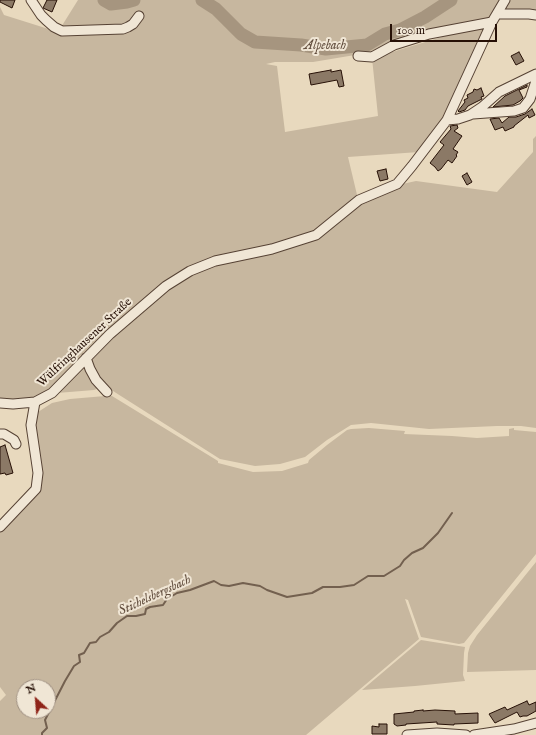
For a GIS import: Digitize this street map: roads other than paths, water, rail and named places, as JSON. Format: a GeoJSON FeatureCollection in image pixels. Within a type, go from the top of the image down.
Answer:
{"type":"FeatureCollection","features":[{"type":"Feature","properties":{"kind":"street"},"geometry":{"type":"LineString","coordinates":[[31,0],[46,20],[54,27],[62,31],[123,29],[132,24],[138,16]]}},
{"type":"Feature","properties":{"kind":"street","name":"Wülfringhausener Straße"},"geometry":{"type":"LineString","coordinates":[[0,403],[13,404],[35,402],[52,393],[110,334],[166,286],[190,271],[215,261],[272,249],[316,235],[359,200],[396,184],[412,166],[446,120],[494,18],[505,0]]}},
{"type":"Feature","properties":{"kind":"street"},"geometry":{"type":"LineString","coordinates":[[358,56],[372,57],[394,45],[429,34],[494,18],[529,14],[536,15]]}},
{"type":"Feature","properties":{"kind":"street"},"geometry":{"type":"LineString","coordinates":[[446,120],[465,118],[482,107],[499,92],[536,74]]}},
{"type":"Feature","properties":{"kind":"street"},"geometry":{"type":"LineString","coordinates":[[472,114],[514,111],[522,108],[530,99],[536,81]]}},
{"type":"Feature","properties":{"kind":"street"},"geometry":{"type":"LineString","coordinates":[[86,358],[96,380],[107,392]]}},
{"type":"Feature","properties":{"kind":"street"},"geometry":{"type":"LineString","coordinates":[[0,527],[36,489],[38,473],[31,425],[35,402]]}},
{"type":"Feature","properties":{"kind":"street"},"geometry":{"type":"LineString","coordinates":[[0,434],[4,434],[14,440],[16,444]]}},
{"type":"Feature","properties":{"kind":"street"},"geometry":{"type":"LineString","coordinates":[[474,735],[514,729],[536,723]]}},
{"type":"Feature","properties":{"kind":"street"},"geometry":{"type":"LineString","coordinates":[[407,735],[437,733],[466,735]]}},
{"type":"Feature","properties":{"kind":"waterway","name":"Alpebach"},"geometry":{"type":"LineString","coordinates":[[104,0],[111,4],[134,0]]}},
{"type":"Feature","properties":{"kind":"waterway","name":"Alpebach"},"geometry":{"type":"LineString","coordinates":[[202,0],[216,9],[241,34],[255,42],[301,45],[326,49],[367,45],[385,34],[400,30],[425,17],[451,0]]}},
{"type":"Feature","properties":{"kind":"waterway","name":"Stichelsbergsbach"},"geometry":{"type":"LineString","coordinates":[[42,735],[47,728],[45,720],[65,681],[74,666],[80,662],[79,655],[84,653],[90,643],[96,642],[100,637],[109,632],[117,623],[127,616],[145,614],[146,609],[163,605],[167,599],[177,593],[214,581],[221,585],[229,586],[243,583],[260,586],[287,597],[312,593],[323,587],[354,585],[368,576],[384,576],[400,566],[412,553],[423,548],[438,533],[452,513]]}}]}
